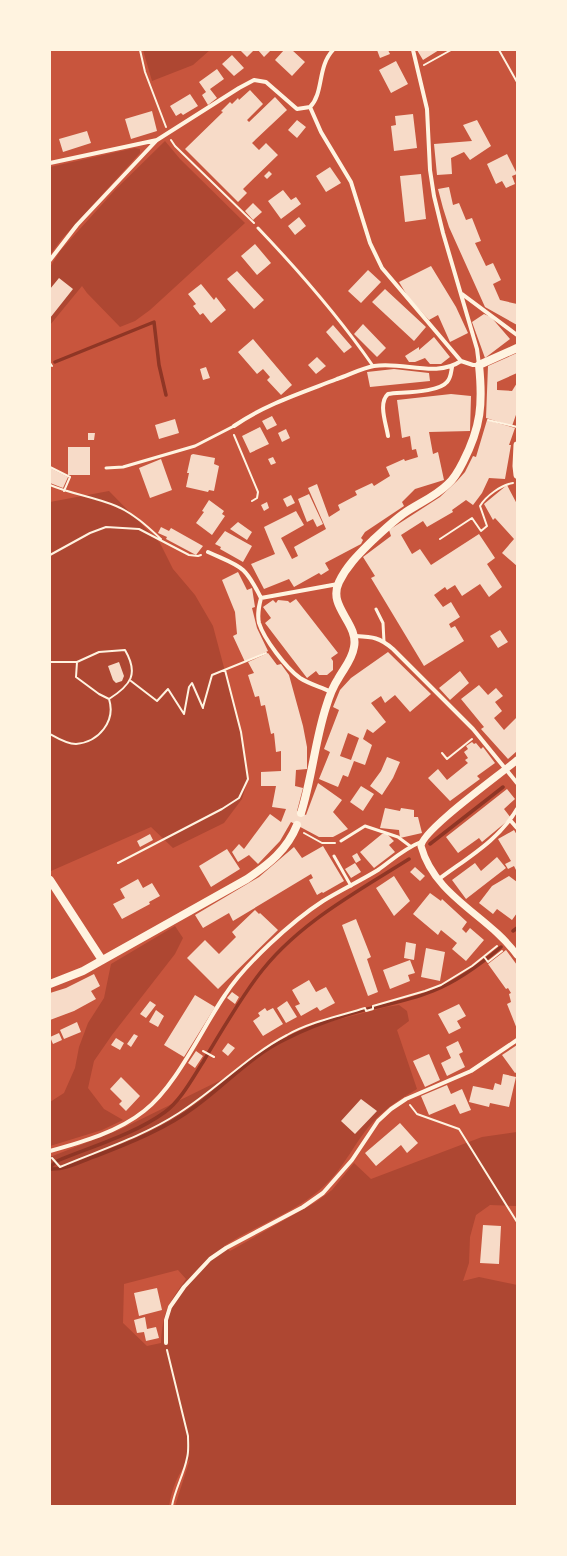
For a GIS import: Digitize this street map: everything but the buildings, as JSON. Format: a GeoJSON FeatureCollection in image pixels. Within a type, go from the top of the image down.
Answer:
{"type":"FeatureCollection","features":[{"type":"Feature","properties":{"kind":"main road"},"geometry":{"type":"LineString","coordinates":[[301,813],[310,787],[321,729],[331,692],[353,654],[354,636],[338,605],[336,593],[338,584],[356,556],[387,526],[443,489],[458,472],[470,447],[478,424],[482,389],[479,365],[517,348]]}},
{"type":"Feature","properties":{"kind":"main road"},"geometry":{"type":"LineString","coordinates":[[50,984],[83,971],[247,879],[267,865],[286,846],[296,825]]}},
{"type":"Feature","properties":{"kind":"main road"},"geometry":{"type":"LineString","coordinates":[[50,880],[102,960]]}},
{"type":"Feature","properties":{"kind":"street"},"geometry":{"type":"LineString","coordinates":[[50,163],[157,140],[254,80],[266,82],[297,109],[310,107],[317,98],[320,76],[326,60],[333,50]]}},
{"type":"Feature","properties":{"kind":"street"},"geometry":{"type":"LineString","coordinates":[[310,107],[321,132],[351,182],[370,243],[382,268],[461,361],[473,366],[479,365],[477,349],[443,233],[434,196],[430,170],[428,109],[413,50]]}},
{"type":"Feature","properties":{"kind":"street"},"geometry":{"type":"LineString","coordinates":[[50,260],[77,225],[157,140]]}},
{"type":"Feature","properties":{"kind":"street"},"geometry":{"type":"LineString","coordinates":[[461,294],[517,335]]}},
{"type":"Feature","properties":{"kind":"street"},"geometry":{"type":"LineString","coordinates":[[234,426],[274,402],[373,366],[392,364],[440,369],[452,367],[461,361]]}},
{"type":"Feature","properties":{"kind":"street"},"geometry":{"type":"LineString","coordinates":[[388,436],[382,404],[384,398],[388,394],[428,390],[444,385],[448,381],[452,367]]}},
{"type":"Feature","properties":{"kind":"street"},"geometry":{"type":"LineString","coordinates":[[517,445],[517,475]]}},
{"type":"Feature","properties":{"kind":"street"},"geometry":{"type":"LineString","coordinates":[[208,552],[236,564],[251,578],[261,598],[258,608],[259,621],[265,635],[275,650],[300,678],[331,692]]}},
{"type":"Feature","properties":{"kind":"street"},"geometry":{"type":"LineString","coordinates":[[261,598],[338,584]]}},
{"type":"Feature","properties":{"kind":"street"},"geometry":{"type":"LineString","coordinates":[[354,636],[374,637],[384,642],[478,735],[517,783]]}},
{"type":"Feature","properties":{"kind":"street"},"geometry":{"type":"LineString","coordinates":[[50,1151],[98,1136],[134,1119],[145,1111],[167,1087],[225,994],[252,963],[297,922],[322,902],[389,862],[410,846],[421,842],[424,836],[446,817],[517,760]]}},
{"type":"Feature","properties":{"kind":"street"},"geometry":{"type":"LineString","coordinates":[[439,879],[491,840],[510,820],[517,809]]}},
{"type":"Feature","properties":{"kind":"street"},"geometry":{"type":"LineString","coordinates":[[510,820],[517,828]]}},
{"type":"Feature","properties":{"kind":"street"},"geometry":{"type":"LineString","coordinates":[[421,842],[428,864],[439,879],[457,900],[506,941],[517,954]]}},
{"type":"Feature","properties":{"kind":"street"},"geometry":{"type":"LineString","coordinates":[[166,1344],[166,1320],[170,1307],[194,1275],[210,1259],[226,1248],[303,1207],[323,1193],[352,1160],[378,1121],[406,1099],[471,1071],[517,1040]]}},
{"type":"Feature","properties":{"kind":"lane"},"geometry":{"type":"LineString","coordinates":[[258,228],[284,255],[335,316],[373,366]]}},
{"type":"Feature","properties":{"kind":"lane"},"geometry":{"type":"LineString","coordinates":[[106,468],[123,467],[195,446],[234,426]]}},
{"type":"Feature","properties":{"kind":"lane"},"geometry":{"type":"LineString","coordinates":[[376,609],[383,623],[384,642]]}},
{"type":"Feature","properties":{"kind":"lane"},"geometry":{"type":"LineString","coordinates":[[341,841],[365,826],[398,838],[410,846]]}},
{"type":"Feature","properties":{"kind":"lane"},"geometry":{"type":"LineString","coordinates":[[334,856],[351,886]]}},
{"type":"Feature","properties":{"kind":"path"},"geometry":{"type":"LineString","coordinates":[[140,50],[145,72],[164,123]]}},
{"type":"Feature","properties":{"kind":"path"},"geometry":{"type":"LineString","coordinates":[[418,68],[451,50]]}},
{"type":"Feature","properties":{"kind":"path"},"geometry":{"type":"LineString","coordinates":[[499,50],[517,82]]}},
{"type":"Feature","properties":{"kind":"path"},"geometry":{"type":"LineString","coordinates":[[168,134],[175,146],[258,228]]}},
{"type":"Feature","properties":{"kind":"path"},"geometry":{"type":"LineString","coordinates":[[487,420],[517,428]]}},
{"type":"Feature","properties":{"kind":"path"},"geometry":{"type":"LineString","coordinates":[[234,436],[258,492],[257,498],[252,501]]}},
{"type":"Feature","properties":{"kind":"path"},"geometry":{"type":"LineString","coordinates":[[50,467],[70,477],[64,491]]}},
{"type":"Feature","properties":{"kind":"path"},"geometry":{"type":"LineString","coordinates":[[440,539],[472,518],[481,531],[487,526],[480,506],[506,484]]}},
{"type":"Feature","properties":{"kind":"path"},"geometry":{"type":"LineString","coordinates":[[50,485],[64,491],[117,506],[144,522],[164,541]]}},
{"type":"Feature","properties":{"kind":"path"},"geometry":{"type":"LineString","coordinates":[[50,555],[90,533],[106,527],[139,529],[189,555],[198,556],[208,552]]}},
{"type":"Feature","properties":{"kind":"path"},"geometry":{"type":"LineString","coordinates":[[50,662],[77,662],[99,652],[126,650],[132,662],[131,681],[123,690],[109,698]]}},
{"type":"Feature","properties":{"kind":"path"},"geometry":{"type":"LineString","coordinates":[[131,681],[157,701],[168,689],[184,714],[189,687],[192,683],[203,708],[212,675],[275,650]]}},
{"type":"Feature","properties":{"kind":"path"},"geometry":{"type":"LineString","coordinates":[[50,734],[63,741],[75,744],[92,739],[104,730],[109,719],[112,707],[109,698],[99,694],[76,677],[77,662]]}},
{"type":"Feature","properties":{"kind":"path"},"geometry":{"type":"LineString","coordinates":[[118,863],[222,809],[238,798],[248,779],[241,732],[225,670]]}},
{"type":"Feature","properties":{"kind":"path"},"geometry":{"type":"LineString","coordinates":[[442,753],[447,759],[478,735]]}},
{"type":"Feature","properties":{"kind":"path"},"geometry":{"type":"LineString","coordinates":[[296,825],[303,832],[322,843],[336,843]]}},
{"type":"Feature","properties":{"kind":"path"},"geometry":{"type":"LineString","coordinates":[[485,958],[488,962],[506,941]]}},
{"type":"Feature","properties":{"kind":"path"},"geometry":{"type":"LineString","coordinates":[[50,1156],[58,1166],[108,1147],[159,1125],[201,1098],[237,1067],[288,1034],[323,1020],[373,1009],[374,1006],[441,985],[485,958],[506,941]]}},
{"type":"Feature","properties":{"kind":"path"},"geometry":{"type":"LineString","coordinates":[[203,1052],[214,1057]]}},
{"type":"Feature","properties":{"kind":"path"},"geometry":{"type":"LineString","coordinates":[[406,1099],[417,1114],[459,1129],[517,1221]]}},
{"type":"Feature","properties":{"kind":"path"},"geometry":{"type":"LineString","coordinates":[[166,1344],[188,1436],[187,1459],[174,1493],[172,1506]]}},
{"type":"Feature","properties":{"kind":"shaded area"},"geometry":{"type":"Polygon","coordinates":[[[143,50],[210,50],[193,65],[152,81],[143,50]]]}},
{"type":"Feature","properties":{"kind":"shaded area"},"geometry":{"type":"Polygon","coordinates":[[[165,141],[180,159],[245,223],[150,310],[135,321],[120,327],[82,286],[50,325],[50,267],[60,251],[116,189],[165,141]]]}},
{"type":"Feature","properties":{"kind":"shaded area"},"geometry":{"type":"Polygon","coordinates":[[[135,148],[140,149],[140,153],[61,240],[50,255],[50,167],[135,148]]]}},
{"type":"Feature","properties":{"kind":"shaded area"},"geometry":{"type":"Polygon","coordinates":[[[109,491],[160,543],[173,569],[195,595],[213,626],[241,732],[248,779],[242,799],[224,823],[173,848],[151,827],[51,871],[50,502],[109,491]]]}},
{"type":"Feature","properties":{"kind":"shaded area"},"geometry":{"type":"Polygon","coordinates":[[[175,926],[183,938],[175,954],[112,1035],[94,1061],[88,1088],[104,1109],[123,1120],[102,1130],[50,1146],[50,1102],[64,1093],[75,1068],[79,1047],[88,1023],[104,998],[111,964],[175,926]]]}},
{"type":"Feature","properties":{"kind":"shaded area"},"geometry":{"type":"Polygon","coordinates":[[[399,1005],[407,1011],[409,1021],[397,1030],[417,1089],[400,1099],[375,1120],[338,1171],[312,1196],[288,1212],[224,1246],[230,1251],[316,1202],[332,1190],[354,1163],[371,1179],[482,1137],[517,1132],[517,1206],[490,1205],[476,1215],[470,1237],[469,1263],[463,1281],[479,1277],[517,1285],[517,1506],[175,1506],[190,1459],[176,1481],[169,1506],[50,1506],[50,1157],[119,1130],[223,1079],[280,1042],[310,1027],[399,1005]],[[178,1270],[124,1284],[123,1323],[147,1346],[161,1343],[165,1315],[175,1295],[186,1279],[178,1270]]]}},
{"type":"Feature","properties":{"kind":"waterway"},"geometry":{"type":"LineString","coordinates":[[55,362],[154,322],[159,365],[166,395]]}},
{"type":"Feature","properties":{"kind":"waterway"},"geometry":{"type":"LineString","coordinates":[[430,844],[503,787]]}},
{"type":"Feature","properties":{"kind":"waterway"},"geometry":{"type":"LineString","coordinates":[[50,1167],[57,1161],[126,1134],[153,1120],[171,1107],[190,1082],[257,977],[272,958],[289,941],[327,911],[409,859]]}},
{"type":"Feature","properties":{"kind":"waterway"},"geometry":{"type":"LineString","coordinates":[[513,931],[517,928]]}},
{"type":"Feature","properties":{"kind":"waterway"},"geometry":{"type":"LineString","coordinates":[[50,1169],[73,1165],[122,1146],[161,1128],[185,1114],[250,1061],[274,1046],[313,1027],[341,1017],[406,1000],[433,991],[469,972],[501,947]]}}]}
